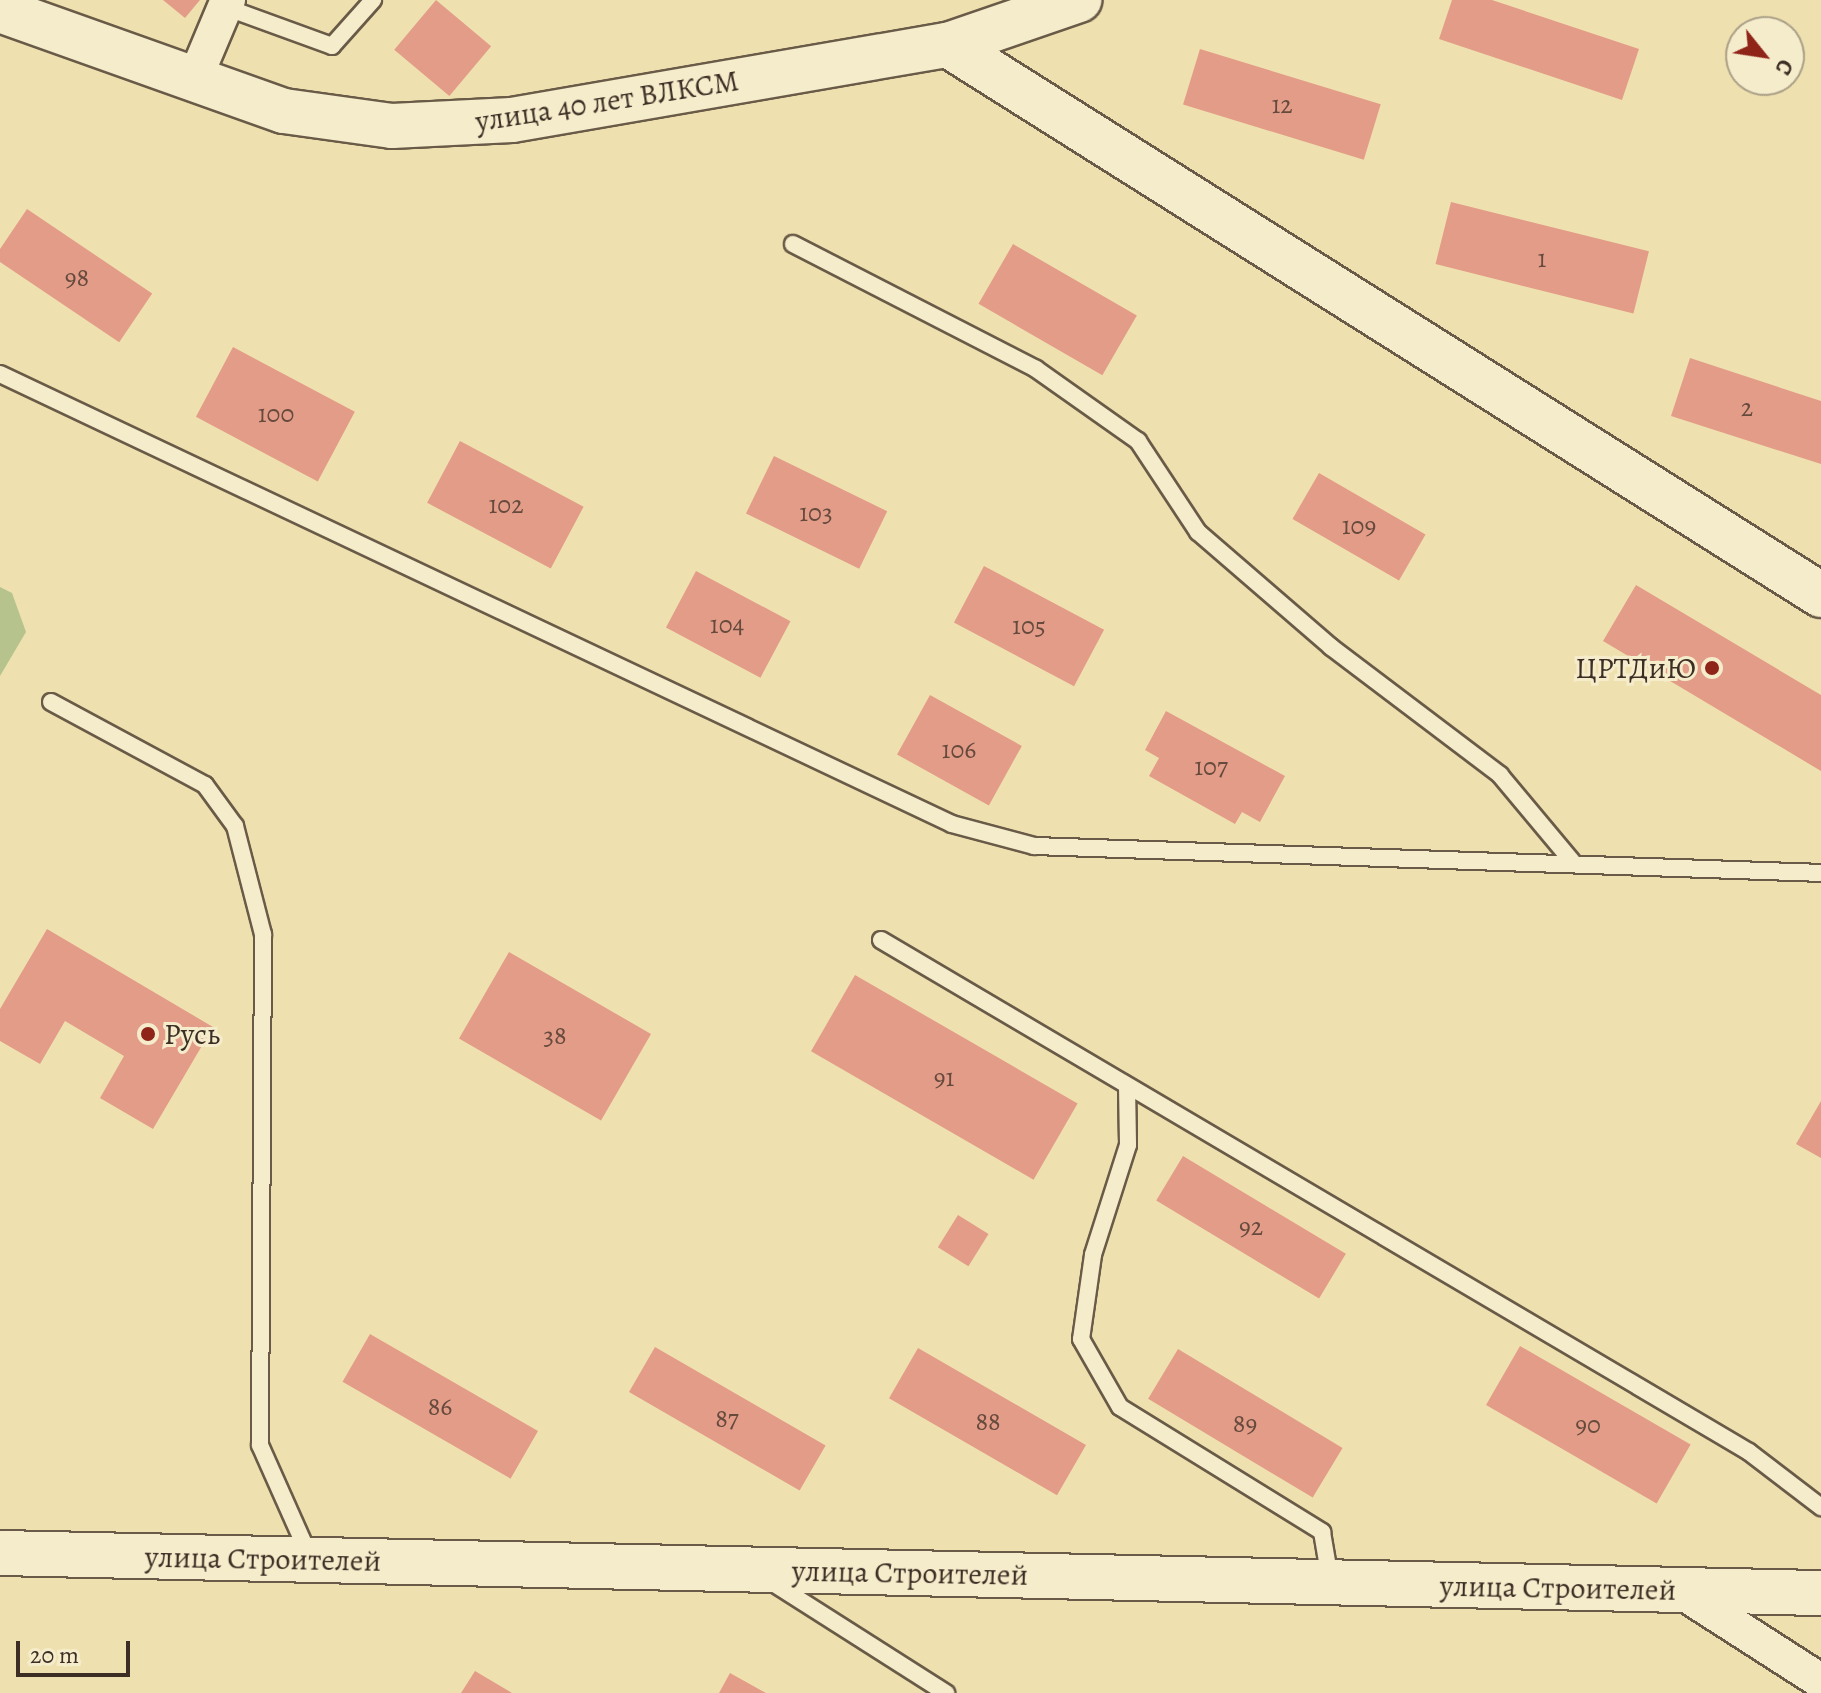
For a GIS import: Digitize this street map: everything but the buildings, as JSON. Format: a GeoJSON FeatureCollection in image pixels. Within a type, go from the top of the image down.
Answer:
{"type":"FeatureCollection","features":[{"type":"Feature","properties":{"kind":"street","name":"улица 40 лет ВЛКСМ"},"geometry":{"type":"LineString","coordinates":[[0,10],[284,111],[392,126],[512,120],[948,45],[1079,0]]}},
{"type":"Feature","properties":{"kind":"street"},"geometry":{"type":"LineString","coordinates":[[195,78],[227,3]]}},
{"type":"Feature","properties":{"kind":"street"},"geometry":{"type":"LineString","coordinates":[[948,45],[1810,581]]}},
{"type":"Feature","properties":{"kind":"street","name":"улица Строителей"},"geometry":{"type":"LineString","coordinates":[[0,1553],[1821,1593]]}},
{"type":"Feature","properties":{"kind":"street"},"geometry":{"type":"LineString","coordinates":[[1679,1590],[1821,1681]]}},
{"type":"Feature","properties":{"kind":"lane"},"geometry":{"type":"LineString","coordinates":[[227,3],[332,46],[373,0]]}},
{"type":"Feature","properties":{"kind":"lane"},"geometry":{"type":"LineString","coordinates":[[793,244],[1036,369],[1138,441],[1198,532],[1331,647],[1500,775],[1572,861]]}},
{"type":"Feature","properties":{"kind":"lane"},"geometry":{"type":"LineString","coordinates":[[0,374],[952,824],[1034,846],[1572,861],[1821,873]]}},
{"type":"Feature","properties":{"kind":"lane"},"geometry":{"type":"LineString","coordinates":[[51,702],[205,785],[235,826],[263,934],[260,1445],[311,1560]]}},
{"type":"Feature","properties":{"kind":"lane"},"geometry":{"type":"LineString","coordinates":[[881,940],[1749,1452],[1821,1507]]}},
{"type":"Feature","properties":{"kind":"lane"},"geometry":{"type":"LineString","coordinates":[[1127,1086],[1128,1145],[1093,1255],[1081,1339],[1120,1407],[1322,1532],[1331,1583]]}},
{"type":"Feature","properties":{"kind":"lane"},"geometry":{"type":"LineString","coordinates":[[752,1570],[946,1693]]}},
{"type":"Feature","properties":{"kind":"green space"},"geometry":{"type":"Polygon","coordinates":[[[0,587],[12,593],[26,632],[0,676],[0,587]]]}},
{"type":"Feature","properties":{"kind":"place","name":"ЦРТДиЮ"},"geometry":{"type":"Point","coordinates":[1712,668]}},
{"type":"Feature","properties":{"kind":"place","name":"Русь"},"geometry":{"type":"Point","coordinates":[148,1034]}}]}
